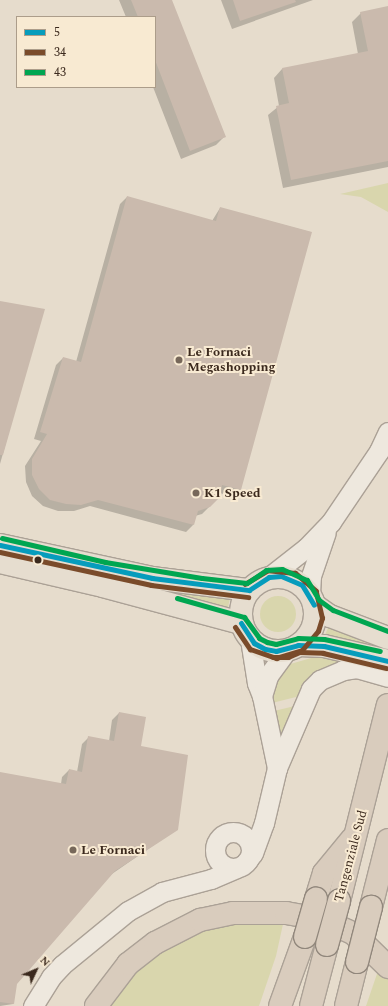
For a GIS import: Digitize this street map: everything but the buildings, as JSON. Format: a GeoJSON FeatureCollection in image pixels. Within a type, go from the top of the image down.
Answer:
{"type":"FeatureCollection","features":[{"type":"Feature","properties":{"kind":"highway","name":"Tangenziale Sud"},"geometry":{"type":"LineString","coordinates":[[311,1006],[328,945],[388,705]]}},
{"type":"Feature","properties":{"kind":"highway"},"geometry":{"type":"LineString","coordinates":[[280,1006],[305,937],[324,873],[356,834]]}},
{"type":"Feature","properties":{"kind":"highway"},"geometry":{"type":"LineString","coordinates":[[346,1006],[388,840]]}},
{"type":"Feature","properties":{"kind":"highway"},"geometry":{"type":"LineString","coordinates":[[96,1006],[128,964],[154,942],[200,920],[233,914],[286,913],[321,919],[353,933],[388,967]]}},
{"type":"Feature","properties":{"kind":"highway"},"geometry":{"type":"LineString","coordinates":[[274,1006],[294,967]]}},
{"type":"Feature","properties":{"kind":"main road"},"geometry":{"type":"LineString","coordinates":[[0,545],[152,578],[249,590]]}},
{"type":"Feature","properties":{"kind":"main road"},"geometry":{"type":"LineString","coordinates":[[0,562],[103,586],[246,631],[264,649],[324,646],[388,661]]}},
{"type":"Feature","properties":{"kind":"main road"},"geometry":{"type":"LineString","coordinates":[[246,631],[242,606],[249,590],[269,577],[292,579],[330,616],[388,638]]}},
{"type":"Feature","properties":{"kind":"main road"},"geometry":{"type":"LineString","coordinates":[[293,648],[312,628],[312,600]]}},
{"type":"Feature","properties":{"kind":"street"},"geometry":{"type":"LineString","coordinates":[[269,577],[306,548],[331,522],[378,451],[388,432]]}},
{"type":"Feature","properties":{"kind":"street"},"geometry":{"type":"LineString","coordinates":[[312,600],[313,569],[331,522]]}},
{"type":"Feature","properties":{"kind":"street"},"geometry":{"type":"LineString","coordinates":[[246,631],[257,683],[262,696],[277,768]]}},
{"type":"Feature","properties":{"kind":"street"},"geometry":{"type":"LineString","coordinates":[[262,696],[268,676],[293,648]]}},
{"type":"Feature","properties":{"kind":"street"},"geometry":{"type":"LineString","coordinates":[[178,886],[207,880],[242,865],[256,847],[277,768],[311,689],[320,680],[331,674],[357,668],[388,677]]}},
{"type":"Feature","properties":{"kind":"street"},"geometry":{"type":"LineString","coordinates":[[33,1006],[51,977],[72,956],[139,904],[178,886],[196,874],[215,854],[218,840],[249,823],[266,807]]}},
{"type":"Feature","properties":{"kind":"street"},"geometry":{"type":"LineString","coordinates":[[231,832],[242,835],[249,843],[249,856],[242,865]]}},
{"type":"Feature","properties":{"kind":"street"},"geometry":{"type":"LineString","coordinates":[[215,854],[222,865],[242,865]]}},
{"type":"Feature","properties":{"kind":"shaded area"},"geometry":{"type":"Polygon","coordinates":[[[388,183],[388,212],[361,197],[340,194],[388,183]]]}},
{"type":"Feature","properties":{"kind":"shaded area"},"geometry":{"type":"Polygon","coordinates":[[[0,552],[230,598],[227,612],[0,552]]]}},
{"type":"Feature","properties":{"kind":"shaded area"},"geometry":{"type":"Polygon","coordinates":[[[278,596],[291,601],[296,614],[291,627],[278,632],[265,627],[260,614],[265,601],[278,596]]]}},
{"type":"Feature","properties":{"kind":"shaded area"},"geometry":{"type":"Polygon","coordinates":[[[328,628],[365,642],[364,646],[324,637],[328,628]]]}},
{"type":"Feature","properties":{"kind":"shaded area"},"geometry":{"type":"Polygon","coordinates":[[[318,656],[351,662],[304,695],[272,703],[269,687],[287,665],[318,656]]]}},
{"type":"Feature","properties":{"kind":"shaded area"},"geometry":{"type":"Polygon","coordinates":[[[299,705],[284,739],[279,736],[274,711],[299,705]]]}},
{"type":"Feature","properties":{"kind":"shaded area"},"geometry":{"type":"Polygon","coordinates":[[[235,921],[262,921],[283,924],[276,956],[259,1006],[105,1006],[126,978],[151,956],[203,928],[235,921]]]}},
{"type":"Feature","properties":{"kind":"shaded area"},"geometry":{"type":"Polygon","coordinates":[[[379,968],[388,979],[388,1006],[366,1006],[379,968]]]}},
{"type":"Feature","properties":{"kind":"transit line","name":"43"},"geometry":{"type":"LineString","coordinates":[[2,538],[105,562],[202,578],[247,583],[266,570],[282,569],[307,580],[319,600],[333,610],[388,631]]}},
{"type":"Feature","properties":{"kind":"transit line","name":"5"},"geometry":{"type":"LineString","coordinates":[[0,545],[152,578],[249,590]]}},
{"type":"Feature","properties":{"kind":"transit line","name":"34"},"geometry":{"type":"LineString","coordinates":[[0,552],[151,585],[248,597]]}},
{"type":"Feature","properties":{"kind":"transit line","name":"34"},"geometry":{"type":"LineString","coordinates":[[235,627],[250,649],[276,658],[302,650],[318,631],[322,618],[316,591],[295,573],[268,570],[245,584]]}},
{"type":"Feature","properties":{"kind":"transit line","name":"5"},"geometry":{"type":"LineString","coordinates":[[249,590],[269,577],[281,576],[302,585],[314,605]]}},
{"type":"Feature","properties":{"kind":"transit line","name":"43"},"geometry":{"type":"LineString","coordinates":[[177,598],[244,617],[259,638],[267,642],[276,644],[298,638],[324,639],[380,651]]}},
{"type":"Feature","properties":{"kind":"transit line","name":"5"},"geometry":{"type":"LineString","coordinates":[[241,623],[254,643],[265,649],[276,651],[298,645],[324,646],[388,661]]}},
{"type":"Feature","properties":{"kind":"transit line","name":"34"},"geometry":{"type":"LineString","coordinates":[[273,657],[288,657],[299,652],[323,653],[386,668]]}},
{"type":"Feature","properties":{"kind":"place","name":"Le Fornaci Megashopping"},"geometry":{"type":"Point","coordinates":[179,360]}},
{"type":"Feature","properties":{"kind":"place","name":"K1 Speed"},"geometry":{"type":"Point","coordinates":[196,493]}},
{"type":"Feature","properties":{"kind":"place","name":"Le Fornaci"},"geometry":{"type":"Point","coordinates":[73,850]}}]}
